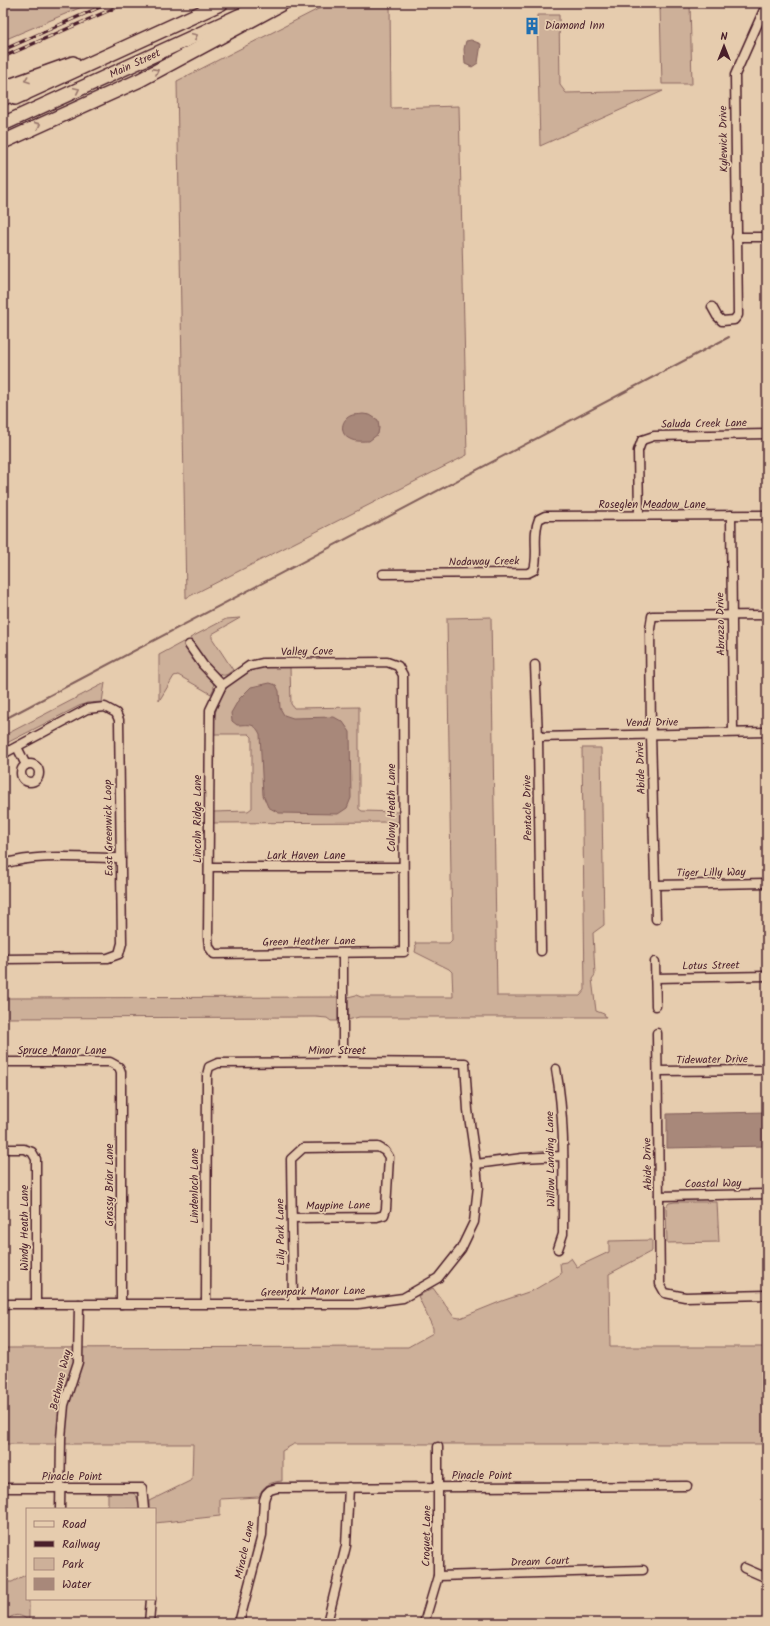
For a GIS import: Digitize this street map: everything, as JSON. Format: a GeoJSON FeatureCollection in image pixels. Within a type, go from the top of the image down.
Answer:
{"type":"FeatureCollection","features":[{"type":"Feature","properties":{"kind":"highway","name":"Main Street"},"geometry":{"type":"LineString","coordinates":[[3,104],[222,3]]}},
{"type":"Feature","properties":{"kind":"highway","name":"Main Street"},"geometry":{"type":"LineString","coordinates":[[3,124],[268,3]]}},
{"type":"Feature","properties":{"kind":"highway"},"geometry":{"type":"LineString","coordinates":[[3,142],[140,80],[283,3]]}},
{"type":"Feature","properties":{"kind":"highway"},"geometry":{"type":"LineString","coordinates":[[3,88],[156,33]]}},
{"type":"Feature","properties":{"kind":"highway"},"geometry":{"type":"LineString","coordinates":[[3,98],[11,94],[24,94]]}},
{"type":"Feature","properties":{"kind":"street","name":"Kylewick Drive"},"geometry":{"type":"LineString","coordinates":[[712,307],[722,321],[734,320],[738,315],[735,75],[766,9]]}},
{"type":"Feature","properties":{"kind":"street"},"geometry":{"type":"LineString","coordinates":[[736,238],[767,237]]}},
{"type":"Feature","properties":{"kind":"street","name":"Saluda Creek Lane"},"geometry":{"type":"LineString","coordinates":[[639,515],[638,451],[642,440],[654,436],[767,434]]}},
{"type":"Feature","properties":{"kind":"street","name":"Abruzzo Drive"},"geometry":{"type":"LineString","coordinates":[[731,515],[733,732]]}},
{"type":"Feature","properties":{"kind":"street","name":"Roseglen Meadow Lane"},"geometry":{"type":"LineString","coordinates":[[539,519],[545,516],[767,515]]}},
{"type":"Feature","properties":{"kind":"street","name":"Nodaway Creek"},"geometry":{"type":"LineString","coordinates":[[383,574],[528,573],[534,570],[536,563],[536,526],[539,519]]}},
{"type":"Feature","properties":{"kind":"street"},"geometry":{"type":"LineString","coordinates":[[732,614],[767,615]]}},
{"type":"Feature","properties":{"kind":"street","name":"Abide Drive"},"geometry":{"type":"LineString","coordinates":[[656,919],[651,734],[650,629],[652,616],[732,614]]}},
{"type":"Feature","properties":{"kind":"street"},"geometry":{"type":"LineString","coordinates":[[189,645],[203,665],[222,685]]}},
{"type":"Feature","properties":{"kind":"street","name":"Valley Cove"},"geometry":{"type":"LineString","coordinates":[[222,685],[249,666],[263,663],[387,662],[398,666]]}},
{"type":"Feature","properties":{"kind":"street","name":"Pentacle Drive"},"geometry":{"type":"LineString","coordinates":[[535,665],[538,737],[541,950]]}},
{"type":"Feature","properties":{"kind":"street","name":"Colony Heath Lane"},"geometry":{"type":"LineString","coordinates":[[398,666],[403,675],[404,952]]}},
{"type":"Feature","properties":{"kind":"street","name":"Lincoln Ridge Lane"},"geometry":{"type":"LineString","coordinates":[[214,954],[209,947],[210,710],[222,685]]}},
{"type":"Feature","properties":{"kind":"street","name":"East Greenwick Loop"},"geometry":{"type":"LineString","coordinates":[[3,959],[108,958],[119,954],[122,943],[119,720],[116,712],[106,708],[87,709],[17,747]]}},
{"type":"Feature","properties":{"kind":"street","name":"Vendi Drive"},"geometry":{"type":"LineString","coordinates":[[538,737],[767,732]]}},
{"type":"Feature","properties":{"kind":"street"},"geometry":{"type":"LineString","coordinates":[[3,754],[17,747],[26,765]]}},
{"type":"Feature","properties":{"kind":"street"},"geometry":{"type":"LineString","coordinates":[[3,864],[24,859],[42,858],[121,858]]}},
{"type":"Feature","properties":{"kind":"street","name":"Lark Haven Lane"},"geometry":{"type":"LineString","coordinates":[[209,867],[403,867]]}},
{"type":"Feature","properties":{"kind":"street","name":"Tiger Lilly Way"},"geometry":{"type":"LineString","coordinates":[[656,884],[767,883]]}},
{"type":"Feature","properties":{"kind":"street"},"geometry":{"type":"LineString","coordinates":[[343,952],[343,1062]]}},
{"type":"Feature","properties":{"kind":"street","name":"Green Heather Lane"},"geometry":{"type":"LineString","coordinates":[[214,954],[404,952]]}},
{"type":"Feature","properties":{"kind":"street"},"geometry":{"type":"LineString","coordinates":[[655,962],[656,1006]]}},
{"type":"Feature","properties":{"kind":"street","name":"Lotus Street"},"geometry":{"type":"LineString","coordinates":[[655,978],[767,976]]}},
{"type":"Feature","properties":{"kind":"street","name":"Abide Drive"},"geometry":{"type":"LineString","coordinates":[[657,1033],[660,1284],[665,1293],[686,1297],[767,1295]]}},
{"type":"Feature","properties":{"kind":"street","name":"Spruce Manor Lane"},"geometry":{"type":"LineString","coordinates":[[3,1062],[110,1062],[119,1067]]}},
{"type":"Feature","properties":{"kind":"street","name":"Minor Street"},"geometry":{"type":"LineString","coordinates":[[209,1067],[218,1063],[465,1063]]}},
{"type":"Feature","properties":{"kind":"street","name":"Greenpark Manor Lane"},"geometry":{"type":"LineString","coordinates":[[3,1304],[358,1304],[403,1298],[438,1278],[461,1249],[474,1222],[478,1187],[468,1110],[465,1063]]}},
{"type":"Feature","properties":{"kind":"street","name":"Grassy Briar Lane"},"geometry":{"type":"LineString","coordinates":[[119,1067],[121,1072],[121,1304]]}},
{"type":"Feature","properties":{"kind":"street","name":"Lindenloch Lane"},"geometry":{"type":"LineString","coordinates":[[206,1304],[207,1075],[209,1067]]}},
{"type":"Feature","properties":{"kind":"street","name":"Willow Landing Lane"},"geometry":{"type":"LineString","coordinates":[[556,1069],[561,1096],[563,1124],[563,1234],[558,1249]]}},
{"type":"Feature","properties":{"kind":"street","name":"Tidewater Drive"},"geometry":{"type":"LineString","coordinates":[[658,1071],[767,1070]]}},
{"type":"Feature","properties":{"kind":"street","name":"Lily Park Lane"},"geometry":{"type":"LineString","coordinates":[[293,1304],[291,1159],[303,1148],[378,1147],[385,1151],[389,1158],[386,1209],[384,1215]]}},
{"type":"Feature","properties":{"kind":"street","name":"Windy Heath Lane"},"geometry":{"type":"LineString","coordinates":[[3,1149],[24,1149],[32,1152],[36,1159],[36,1304]]}},
{"type":"Feature","properties":{"kind":"street"},"geometry":{"type":"LineString","coordinates":[[476,1164],[522,1158],[563,1156]]}},
{"type":"Feature","properties":{"kind":"street","name":"Coastal Way"},"geometry":{"type":"LineString","coordinates":[[659,1196],[767,1194]]}},
{"type":"Feature","properties":{"kind":"street","name":"Maypine Lane"},"geometry":{"type":"LineString","coordinates":[[292,1218],[377,1217],[384,1215]]}},
{"type":"Feature","properties":{"kind":"street","name":"Bethune Way"},"geometry":{"type":"LineString","coordinates":[[60,1508],[61,1438],[64,1405],[78,1362],[79,1304]]}},
{"type":"Feature","properties":{"kind":"street","name":"Croquet Lane"},"geometry":{"type":"LineString","coordinates":[[424,1623],[438,1576],[438,1447]]}},
{"type":"Feature","properties":{"kind":"street","name":"Pinacle Point"},"geometry":{"type":"LineString","coordinates":[[277,1488],[687,1486]]}},
{"type":"Feature","properties":{"kind":"street"},"geometry":{"type":"LineString","coordinates":[[327,1623],[346,1546],[349,1487]]}},
{"type":"Feature","properties":{"kind":"street","name":"Pinacle Point"},"geometry":{"type":"LineString","coordinates":[[3,1488],[142,1488],[144,1508]]}},
{"type":"Feature","properties":{"kind":"street","name":"Miracle Lane"},"geometry":{"type":"LineString","coordinates":[[239,1623],[262,1535],[264,1500],[266,1494],[270,1490],[277,1488]]}},
{"type":"Feature","properties":{"kind":"street"},"geometry":{"type":"LineString","coordinates":[[744,1568],[767,1578]]}},
{"type":"Feature","properties":{"kind":"street","name":"Dream Court"},"geometry":{"type":"LineString","coordinates":[[438,1576],[643,1570]]}},
{"type":"Feature","properties":{"kind":"street"},"geometry":{"type":"LineString","coordinates":[[149,1623],[151,1600]]}},
{"type":"Feature","properties":{"kind":"green space"},"geometry":{"type":"Polygon","coordinates":[[[3,3],[91,3],[4,40],[3,3]]]}},
{"type":"Feature","properties":{"kind":"green space"},"geometry":{"type":"Polygon","coordinates":[[[330,3],[390,3],[391,108],[459,106],[467,455],[186,598],[177,81],[330,3]]]}},
{"type":"Feature","properties":{"kind":"green space"},"geometry":{"type":"Polygon","coordinates":[[[666,3],[690,3],[692,84],[662,84],[660,6],[666,3]]]}},
{"type":"Feature","properties":{"kind":"green space"},"geometry":{"type":"Polygon","coordinates":[[[537,15],[559,15],[560,85],[566,93],[663,91],[540,146],[537,15]]]}},
{"type":"Feature","properties":{"kind":"green space"},"geometry":{"type":"Polygon","coordinates":[[[491,617],[497,996],[580,996],[585,990],[582,748],[601,748],[604,925],[593,933],[595,975],[592,979],[596,1011],[604,1014],[606,1017],[359,1017],[348,1020],[348,997],[356,995],[361,997],[453,997],[452,972],[449,969],[415,952],[415,943],[449,943],[452,940],[447,618],[491,617]]]}},
{"type":"Feature","properties":{"kind":"green space"},"geometry":{"type":"Polygon","coordinates":[[[240,618],[212,634],[212,638],[233,670],[226,675],[222,675],[213,670],[190,638],[226,619],[240,618]]]}},
{"type":"Feature","properties":{"kind":"green space"},"geometry":{"type":"Polygon","coordinates":[[[183,642],[196,664],[213,681],[214,688],[211,694],[178,675],[174,676],[159,701],[159,655],[183,642]]]}},
{"type":"Feature","properties":{"kind":"green space"},"geometry":{"type":"Polygon","coordinates":[[[290,667],[291,704],[294,708],[359,707],[359,809],[362,811],[399,812],[399,822],[212,823],[213,812],[248,811],[252,808],[252,737],[249,734],[212,734],[215,713],[223,694],[236,678],[245,673],[259,668],[290,667]]]}},
{"type":"Feature","properties":{"kind":"green space"},"geometry":{"type":"Polygon","coordinates":[[[105,683],[102,702],[87,703],[79,706],[3,745],[3,736],[105,683]]]}},
{"type":"Feature","properties":{"kind":"green space"},"geometry":{"type":"Polygon","coordinates":[[[339,997],[339,1021],[331,1021],[327,1018],[316,1017],[3,1018],[3,998],[339,997]]]}},
{"type":"Feature","properties":{"kind":"green space"},"geometry":{"type":"Polygon","coordinates":[[[717,1202],[719,1242],[667,1243],[666,1207],[669,1203],[717,1202]]]}},
{"type":"Feature","properties":{"kind":"green space"},"geometry":{"type":"Polygon","coordinates":[[[652,1240],[652,1251],[609,1274],[610,1347],[767,1347],[767,1444],[294,1444],[282,1451],[282,1481],[274,1482],[265,1487],[260,1493],[259,1497],[220,1499],[220,1516],[156,1523],[156,1508],[149,1508],[149,1501],[192,1480],[193,1444],[3,1444],[3,1348],[408,1347],[433,1333],[433,1328],[418,1296],[433,1288],[454,1317],[460,1318],[534,1290],[561,1274],[560,1263],[566,1262],[571,1258],[577,1267],[609,1252],[609,1241],[652,1240]]]}},
{"type":"Feature","properties":{"kind":"green space"},"geometry":{"type":"Polygon","coordinates":[[[108,1491],[126,1491],[137,1497],[140,1508],[108,1508],[108,1491]]]}},
{"type":"Feature","properties":{"kind":"green space"},"geometry":{"type":"Polygon","coordinates":[[[26,1575],[26,1600],[29,1600],[29,1621],[16,1615],[3,1623],[3,1582],[12,1582],[26,1575]]]}},
{"type":"Feature","properties":{"kind":"water"},"geometry":{"type":"Polygon","coordinates":[[[471,40],[481,44],[478,63],[472,67],[465,64],[464,49],[466,41],[471,40]]]}},
{"type":"Feature","properties":{"kind":"water"},"geometry":{"type":"Polygon","coordinates":[[[351,415],[370,415],[378,420],[378,434],[369,441],[354,441],[344,434],[342,428],[344,421],[351,415]]]}},
{"type":"Feature","properties":{"kind":"water"},"geometry":{"type":"Polygon","coordinates":[[[270,683],[276,685],[279,691],[280,708],[284,715],[293,718],[334,717],[343,722],[350,732],[351,798],[347,808],[338,814],[279,813],[268,807],[263,795],[260,734],[256,728],[251,725],[237,725],[232,721],[231,713],[239,699],[251,687],[270,683]]]}},
{"type":"Feature","properties":{"kind":"water"},"geometry":{"type":"Polygon","coordinates":[[[767,1112],[767,1146],[667,1148],[667,1114],[767,1112]]]}},
{"type":"Feature","properties":{"kind":"waterway"},"geometry":{"type":"LineString","coordinates":[[3,720],[729,337]]}},
{"type":"Feature","properties":{"kind":"railway"},"geometry":{"type":"LineString","coordinates":[[3,50],[109,3]]}},
{"type":"Feature","properties":{"kind":"railway"},"geometry":{"type":"LineString","coordinates":[[3,57],[126,3]]}},
{"type":"Feature","properties":{"kind":"place","name":"Diamond Inn"},"geometry":{"type":"Point","coordinates":[532,26]}}]}
